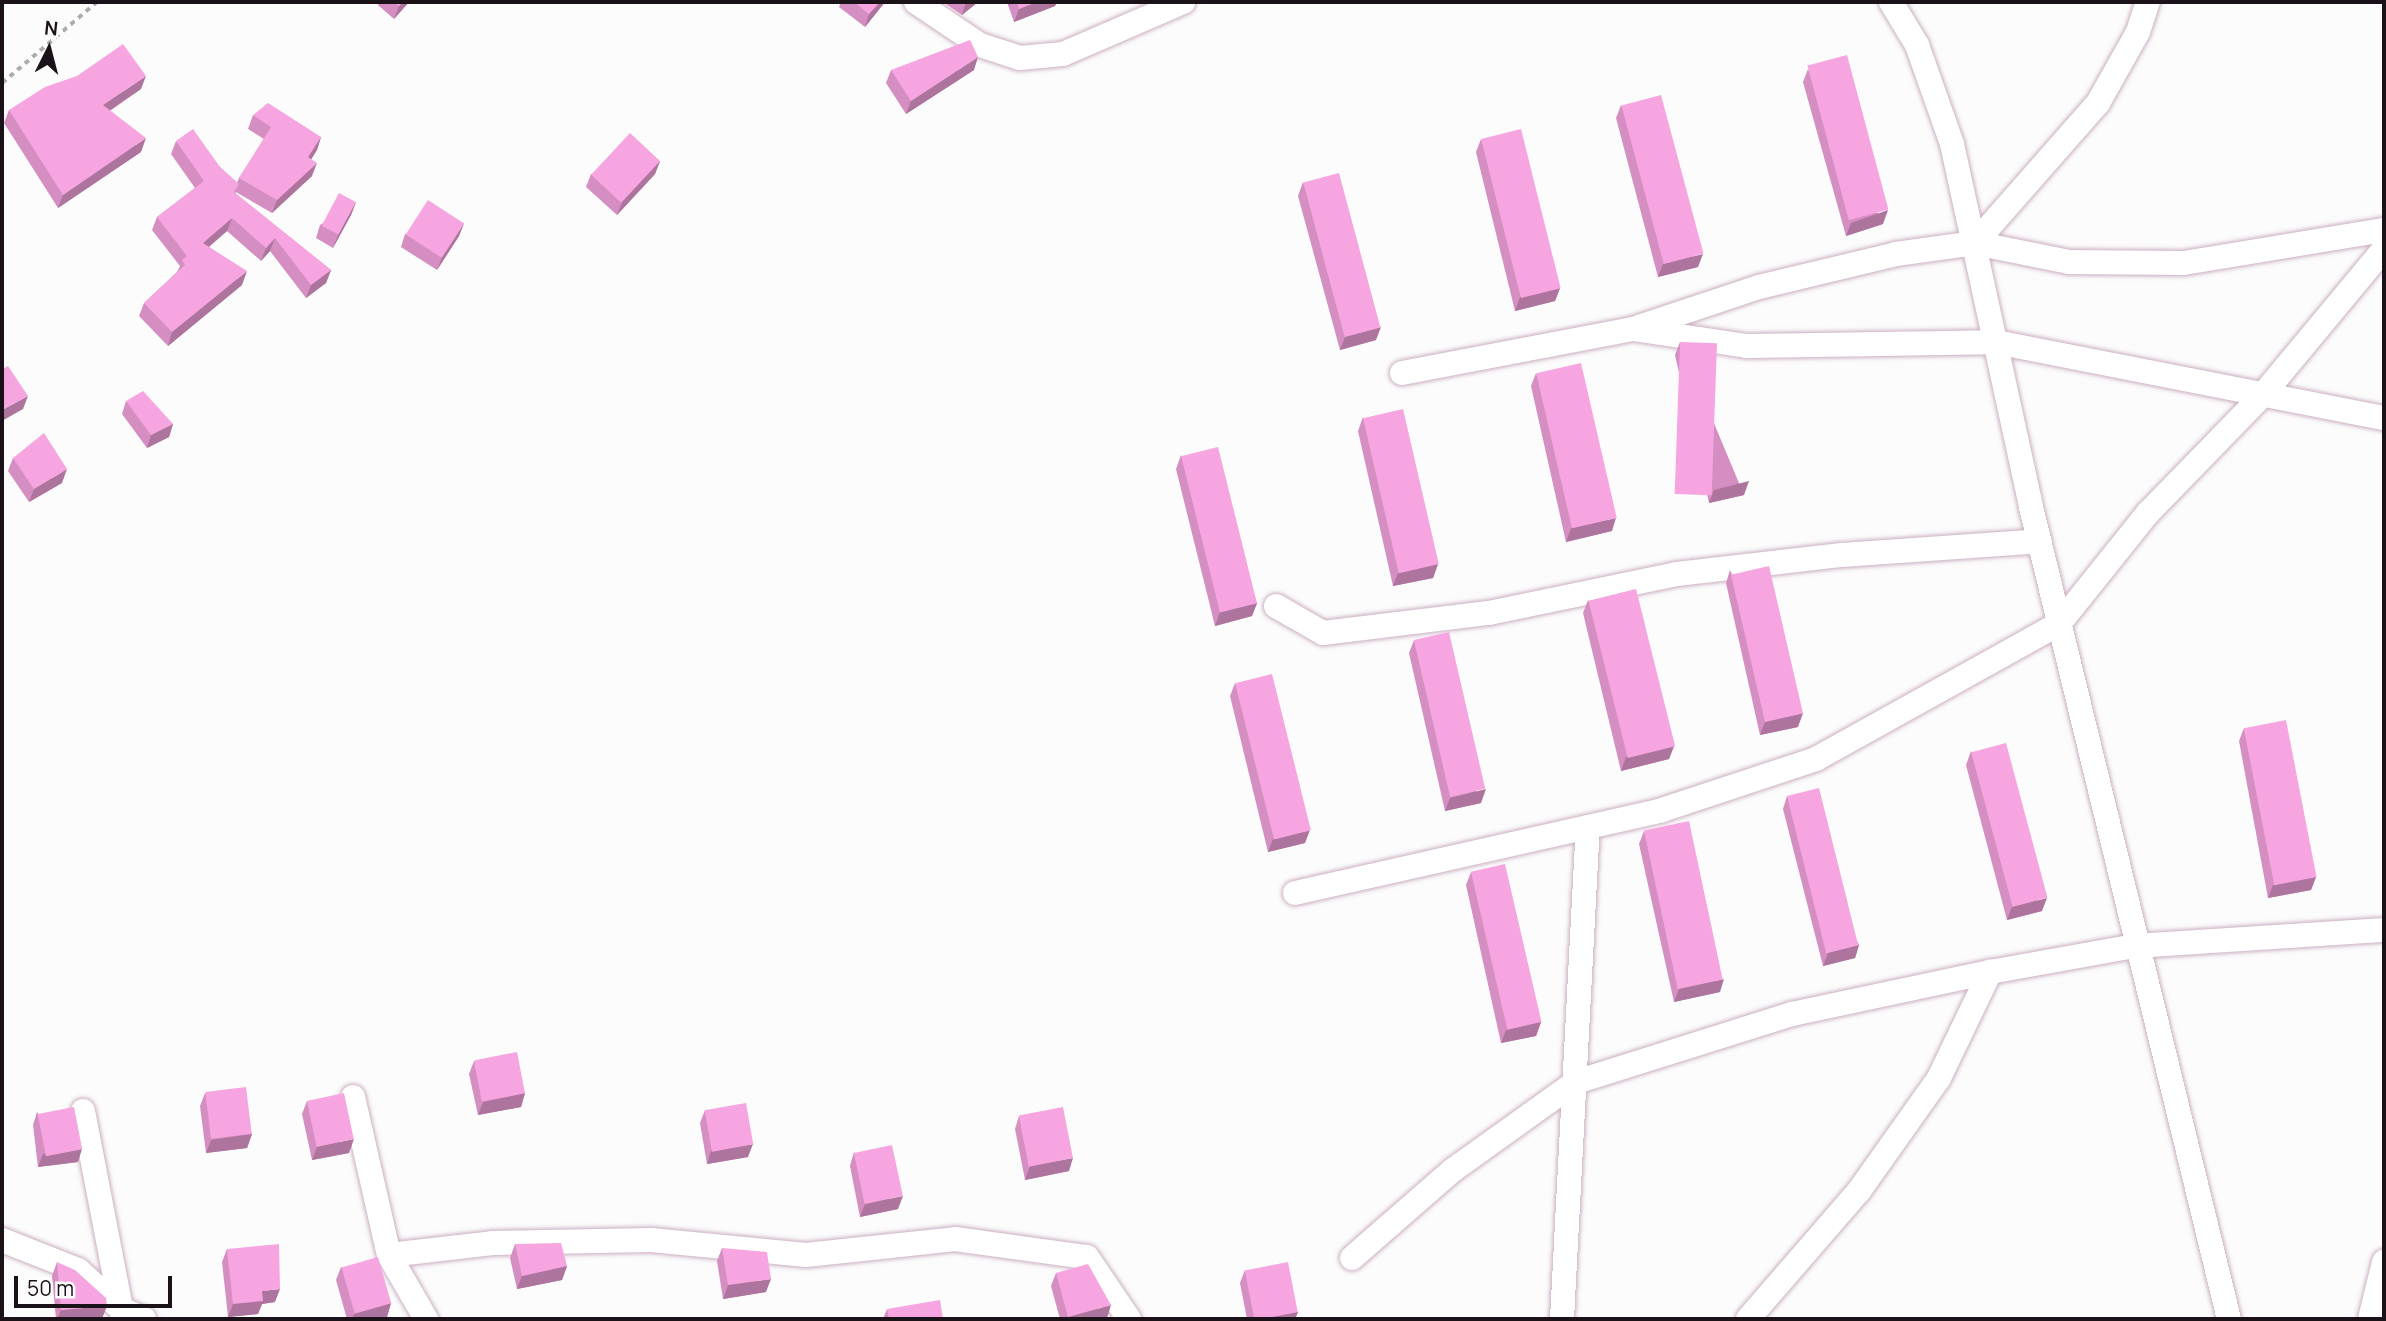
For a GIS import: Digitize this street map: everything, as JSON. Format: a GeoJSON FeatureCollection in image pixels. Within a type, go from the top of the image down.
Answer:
{"type":"FeatureCollection","features":[{"type":"Feature","properties":{"kind":"street"},"geometry":{"type":"LineString","coordinates":[[916,2],[980,45],[1020,58],[1063,54],[1183,2]]}},
{"type":"Feature","properties":{"kind":"street"},"geometry":{"type":"LineString","coordinates":[[1891,2],[1917,46],[1934,95],[1975,243],[2059,624],[2136,946],[2230,1319]]}},
{"type":"Feature","properties":{"kind":"street"},"geometry":{"type":"LineString","coordinates":[[1975,243],[2098,103],[2138,32],[2148,2]]}},
{"type":"Feature","properties":{"kind":"street"},"geometry":{"type":"LineString","coordinates":[[1402,373],[1633,329],[1759,287],[1896,254],[1975,243],[2069,262],[2184,263],[2384,230]]}},
{"type":"Feature","properties":{"kind":"street"},"geometry":{"type":"LineString","coordinates":[[1295,893],[1661,810],[1816,759],[2059,624],[2148,513],[2261,397],[2384,249]]}},
{"type":"Feature","properties":{"kind":"street"},"geometry":{"type":"LineString","coordinates":[[1633,329],[1747,346],[1996,342],[2261,397],[2384,418]]}},
{"type":"Feature","properties":{"kind":"street"},"geometry":{"type":"LineString","coordinates":[[1276,606],[1323,633],[1489,613],[1677,574],[1842,555],[2040,541]]}},
{"type":"Feature","properties":{"kind":"street"},"geometry":{"type":"LineString","coordinates":[[1562,1319],[1576,1082],[1579,937],[1588,828]]}},
{"type":"Feature","properties":{"kind":"street"},"geometry":{"type":"LineString","coordinates":[[1352,1258],[1453,1170],[1576,1082],[1792,1014],[1990,972],[2136,946],[2384,930]]}},
{"type":"Feature","properties":{"kind":"street"},"geometry":{"type":"LineString","coordinates":[[1748,1319],[1859,1191],[1931,1089],[1990,972]]}},
{"type":"Feature","properties":{"kind":"street"},"geometry":{"type":"LineString","coordinates":[[353,1097],[389,1255],[426,1319]]}},
{"type":"Feature","properties":{"kind":"street"},"geometry":{"type":"LineString","coordinates":[[83,1111],[122,1314]]}},
{"type":"Feature","properties":{"kind":"street"},"geometry":{"type":"LineString","coordinates":[[389,1255],[492,1243],[651,1240],[806,1255],[955,1239],[1087,1258],[1129,1319]]}},
{"type":"Feature","properties":{"kind":"street"},"geometry":{"type":"LineString","coordinates":[[2,1240],[79,1270],[122,1314],[144,1319]]}},
{"type":"Feature","properties":{"kind":"street"},"geometry":{"type":"LineString","coordinates":[[2370,1319],[2384,1262]]}},
{"type":"Feature","properties":{"kind":"path"},"geometry":{"type":"LineString","coordinates":[[2,83],[97,2]]}},
{"type":"Feature","properties":{"kind":"building"},"geometry":{"type":"Polygon","coordinates":[[[854,2],[880,2],[869,14],[854,2]]]}},
{"type":"Feature","properties":{"kind":"building"},"geometry":{"type":"Polygon","coordinates":[[[1017,2],[1037,2],[1019,9],[1017,2]]]}},
{"type":"Feature","properties":{"kind":"building"},"geometry":{"type":"Polygon","coordinates":[[[970,40],[978,57],[911,101],[891,70],[970,40]]]}},
{"type":"Feature","properties":{"kind":"building"},"geometry":{"type":"Polygon","coordinates":[[[123,44],[146,76],[103,105],[146,138],[63,195],[9,110],[45,87],[77,76],[123,44]]]}},
{"type":"Feature","properties":{"kind":"building"},"geometry":{"type":"Polygon","coordinates":[[[1847,55],[1888,210],[1849,220],[1807,66],[1847,55]]]}},
{"type":"Feature","properties":{"kind":"building"},"geometry":{"type":"Polygon","coordinates":[[[1661,95],[1703,253],[1664,264],[1621,106],[1661,95]]]}},
{"type":"Feature","properties":{"kind":"building"},"geometry":{"type":"Polygon","coordinates":[[[268,103],[321,137],[308,157],[317,163],[277,200],[239,178],[271,127],[253,115],[268,103]]]}},
{"type":"Feature","properties":{"kind":"building"},"geometry":{"type":"Polygon","coordinates":[[[193,129],[220,167],[239,184],[234,192],[331,270],[311,285],[275,238],[266,248],[232,218],[203,243],[247,271],[172,332],[144,303],[185,265],[182,260],[187,256],[157,217],[204,181],[176,141],[193,129]]]}},
{"type":"Feature","properties":{"kind":"building"},"geometry":{"type":"Polygon","coordinates":[[[1521,129],[1561,288],[1521,298],[1481,139],[1521,129]]]}},
{"type":"Feature","properties":{"kind":"building"},"geometry":{"type":"Polygon","coordinates":[[[630,133],[660,161],[621,203],[591,175],[630,133]]]}},
{"type":"Feature","properties":{"kind":"building"},"geometry":{"type":"Polygon","coordinates":[[[1339,173],[1380,328],[1345,337],[1303,183],[1339,173]]]}},
{"type":"Feature","properties":{"kind":"building"},"geometry":{"type":"Polygon","coordinates":[[[339,193],[356,202],[338,235],[322,226],[339,193]]]}},
{"type":"Feature","properties":{"kind":"building"},"geometry":{"type":"Polygon","coordinates":[[[428,200],[464,223],[442,258],[406,234],[428,200]]]}},
{"type":"Feature","properties":{"kind":"building"},"geometry":{"type":"Polygon","coordinates":[[[1680,342],[1717,343],[1712,495],[1675,494],[1680,342]]]}},
{"type":"Feature","properties":{"kind":"building"},"geometry":{"type":"Polygon","coordinates":[[[1581,363],[1617,518],[1572,528],[1536,373],[1581,363]]]}},
{"type":"Feature","properties":{"kind":"building"},"geometry":{"type":"Polygon","coordinates":[[[8,366],[28,396],[2,410],[2,369],[8,366]]]}},
{"type":"Feature","properties":{"kind":"building"},"geometry":{"type":"Polygon","coordinates":[[[143,391],[173,424],[151,435],[126,401],[143,391]]]}},
{"type":"Feature","properties":{"kind":"building"},"geometry":{"type":"Polygon","coordinates":[[[1403,409],[1439,564],[1399,573],[1363,418],[1403,409]]]}},
{"type":"Feature","properties":{"kind":"building"},"geometry":{"type":"Polygon","coordinates":[[[44,433],[67,469],[34,489],[13,458],[44,433]]]}},
{"type":"Feature","properties":{"kind":"building"},"geometry":{"type":"Polygon","coordinates":[[[1218,447],[1257,603],[1220,612],[1181,456],[1218,447]]]}},
{"type":"Feature","properties":{"kind":"building"},"geometry":{"type":"Polygon","coordinates":[[[1769,566],[1803,713],[1765,722],[1731,575],[1769,566]]]}},
{"type":"Feature","properties":{"kind":"building"},"geometry":{"type":"Polygon","coordinates":[[[1636,589],[1675,746],[1628,758],[1588,601],[1636,589]]]}},
{"type":"Feature","properties":{"kind":"building"},"geometry":{"type":"Polygon","coordinates":[[[1449,632],[1485,789],[1450,797],[1414,640],[1449,632]]]}},
{"type":"Feature","properties":{"kind":"building"},"geometry":{"type":"Polygon","coordinates":[[[1272,674],[1311,830],[1274,839],[1235,683],[1272,674]]]}},
{"type":"Feature","properties":{"kind":"building"},"geometry":{"type":"Polygon","coordinates":[[[2286,720],[2317,877],[2274,885],[2244,728],[2286,720]]]}},
{"type":"Feature","properties":{"kind":"building"},"geometry":{"type":"Polygon","coordinates":[[[2006,743],[2047,898],[2013,907],[1971,752],[2006,743]]]}},
{"type":"Feature","properties":{"kind":"building"},"geometry":{"type":"Polygon","coordinates":[[[1819,788],[1858,945],[1826,953],[1787,796],[1819,788]]]}},
{"type":"Feature","properties":{"kind":"building"},"geometry":{"type":"Polygon","coordinates":[[[1689,821],[1723,979],[1678,989],[1644,831],[1689,821]]]}},
{"type":"Feature","properties":{"kind":"building"},"geometry":{"type":"Polygon","coordinates":[[[1505,864],[1541,1022],[1507,1030],[1471,872],[1505,864]]]}},
{"type":"Feature","properties":{"kind":"building"},"geometry":{"type":"Polygon","coordinates":[[[517,1052],[525,1093],[482,1102],[474,1060],[517,1052]]]}},
{"type":"Feature","properties":{"kind":"building"},"geometry":{"type":"Polygon","coordinates":[[[246,1087],[252,1134],[211,1139],[205,1092],[246,1087]]]}},
{"type":"Feature","properties":{"kind":"building"},"geometry":{"type":"Polygon","coordinates":[[[344,1093],[354,1139],[317,1147],[307,1101],[344,1093]]]}},
{"type":"Feature","properties":{"kind":"building"},"geometry":{"type":"Polygon","coordinates":[[[746,1103],[753,1144],[712,1152],[705,1110],[746,1103]]]}},
{"type":"Feature","properties":{"kind":"building"},"geometry":{"type":"Polygon","coordinates":[[[74,1107],[82,1149],[46,1156],[38,1114],[74,1107]]]}},
{"type":"Feature","properties":{"kind":"building"},"geometry":{"type":"Polygon","coordinates":[[[1063,1107],[1073,1158],[1029,1167],[1019,1116],[1063,1107]]]}},
{"type":"Feature","properties":{"kind":"building"},"geometry":{"type":"Polygon","coordinates":[[[892,1145],[903,1196],[865,1204],[854,1153],[892,1145]]]}},
{"type":"Feature","properties":{"kind":"building"},"geometry":{"type":"Polygon","coordinates":[[[561,1243],[567,1266],[522,1276],[515,1244],[561,1243]]]}},
{"type":"Feature","properties":{"kind":"building"},"geometry":{"type":"Polygon","coordinates":[[[279,1244],[280,1289],[262,1291],[263,1301],[233,1304],[227,1249],[279,1244]]]}},
{"type":"Feature","properties":{"kind":"building"},"geometry":{"type":"Polygon","coordinates":[[[722,1248],[767,1252],[771,1279],[728,1285],[722,1248]]]}},
{"type":"Feature","properties":{"kind":"building"},"geometry":{"type":"Polygon","coordinates":[[[378,1257],[391,1303],[355,1314],[341,1267],[378,1257]]]}},
{"type":"Feature","properties":{"kind":"building"},"geometry":{"type":"Polygon","coordinates":[[[57,1262],[75,1270],[106,1298],[107,1306],[61,1310],[57,1262]]]}},
{"type":"Feature","properties":{"kind":"building"},"geometry":{"type":"Polygon","coordinates":[[[1288,1262],[1298,1312],[1254,1319],[1245,1270],[1288,1262]]]}},
{"type":"Feature","properties":{"kind":"building"},"geometry":{"type":"Polygon","coordinates":[[[1088,1264],[1111,1305],[1068,1317],[1056,1273],[1088,1264]]]}},
{"type":"Feature","properties":{"kind":"building"},"geometry":{"type":"Polygon","coordinates":[[[940,1300],[943,1319],[889,1319],[887,1309],[940,1300]]]}}]}
